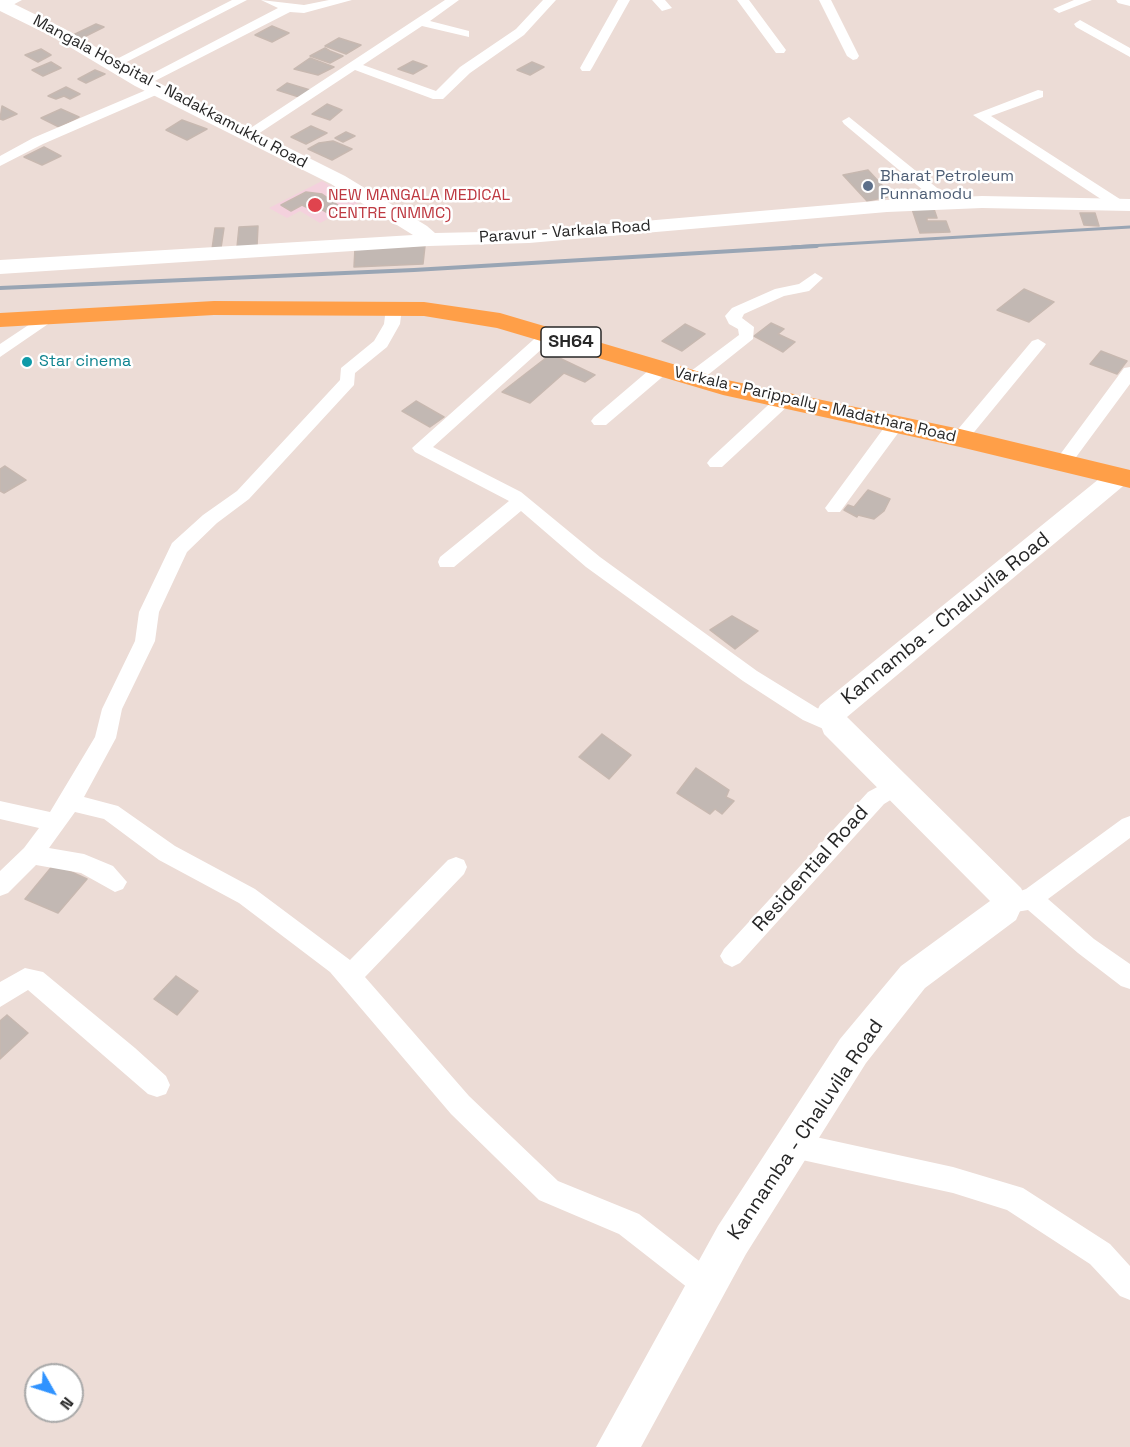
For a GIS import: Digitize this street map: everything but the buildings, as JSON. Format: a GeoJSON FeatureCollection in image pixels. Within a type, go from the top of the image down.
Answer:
{"type":"FeatureCollection","features":[{"type":"Feature","properties":{"kind":"main road","name":"Mangala Hospital - Nadakkamukku Road"},"geometry":{"type":"LineString","coordinates":[[6,3],[150,85],[338,180],[420,230],[429,240]]}},
{"type":"Feature","properties":{"kind":"main road","name":"Paravur - Varkala Road"},"geometry":{"type":"LineString","coordinates":[[0,267],[429,240],[529,237],[766,215],[947,203],[1125,205]]}},
{"type":"Feature","properties":{"kind":"main road","name":"Varkala - Parippally - Madathara Road"},"geometry":{"type":"LineString","coordinates":[[0,320],[214,308],[424,309],[500,321],[693,378],[1124,477]]}},
{"type":"Feature","properties":{"kind":"main road","name":"Kannamba - Chaluvila Road"},"geometry":{"type":"LineString","coordinates":[[618,1447],[732,1239],[853,1051],[913,977],[1020,898],[894,787],[835,726],[831,713],[1124,477]]}},
{"type":"Feature","properties":{"kind":"street"},"geometry":{"type":"LineString","coordinates":[[111,64],[241,0]]}},
{"type":"Feature","properties":{"kind":"street"},"geometry":{"type":"LineString","coordinates":[[267,0],[288,8],[304,9],[346,0]]}},
{"type":"Feature","properties":{"kind":"street"},"geometry":{"type":"LineString","coordinates":[[248,135],[453,0]]}},
{"type":"Feature","properties":{"kind":"street"},"geometry":{"type":"LineString","coordinates":[[355,66],[438,96],[465,70],[520,32],[550,0]]}},
{"type":"Feature","properties":{"kind":"street"},"geometry":{"type":"LineString","coordinates":[[585,68],[624,0]]}},
{"type":"Feature","properties":{"kind":"street"},"geometry":{"type":"LineString","coordinates":[[742,0],[780,50]]}},
{"type":"Feature","properties":{"kind":"street"},"geometry":{"type":"LineString","coordinates":[[825,0],[853,56]]}},
{"type":"Feature","properties":{"kind":"street"},"geometry":{"type":"LineString","coordinates":[[1059,9],[1086,0]]}},
{"type":"Feature","properties":{"kind":"street"},"geometry":{"type":"LineString","coordinates":[[1122,0],[1130,2]]}},
{"type":"Feature","properties":{"kind":"street"},"geometry":{"type":"LineString","coordinates":[[0,162],[150,85],[288,8]]}},
{"type":"Feature","properties":{"kind":"street"},"geometry":{"type":"LineString","coordinates":[[421,22],[465,34]]}},
{"type":"Feature","properties":{"kind":"street"},"geometry":{"type":"LineString","coordinates":[[1080,24],[1130,53]]}},
{"type":"Feature","properties":{"kind":"street"},"geometry":{"type":"LineString","coordinates":[[1038,94],[980,116],[1125,205]]}},
{"type":"Feature","properties":{"kind":"street"},"geometry":{"type":"LineString","coordinates":[[849,121],[947,203]]}},
{"type":"Feature","properties":{"kind":"street"},"geometry":{"type":"LineString","coordinates":[[693,378],[747,336],[746,327],[735,321],[733,316],[738,311],[780,292],[804,288],[815,278]]}},
{"type":"Feature","properties":{"kind":"street"},"geometry":{"type":"LineString","coordinates":[[0,886],[32,855],[70,802],[105,738],[112,708],[145,641],[149,612],[179,548],[210,519],[243,495],[348,381],[346,372],[381,344],[392,324],[394,308]]}},
{"type":"Feature","properties":{"kind":"street"},"geometry":{"type":"LineString","coordinates":[[0,352],[48,317]]}},
{"type":"Feature","properties":{"kind":"street"},"geometry":{"type":"LineString","coordinates":[[548,335],[422,448],[521,501],[593,562],[750,676],[817,718],[835,726]]}},
{"type":"Feature","properties":{"kind":"street"},"geometry":{"type":"LineString","coordinates":[[960,438],[1038,344]]}},
{"type":"Feature","properties":{"kind":"street"},"geometry":{"type":"LineString","coordinates":[[600,421],[661,369]]}},
{"type":"Feature","properties":{"kind":"street"},"geometry":{"type":"LineString","coordinates":[[1062,464],[1130,372]]}},
{"type":"Feature","properties":{"kind":"street"},"geometry":{"type":"LineString","coordinates":[[716,463],[785,399]]}},
{"type":"Feature","properties":{"kind":"street"},"geometry":{"type":"LineString","coordinates":[[834,508],[895,425]]}},
{"type":"Feature","properties":{"kind":"street"},"geometry":{"type":"LineString","coordinates":[[447,562],[521,501]]}},
{"type":"Feature","properties":{"kind":"street","name":"Residential Road"},"geometry":{"type":"LineString","coordinates":[[732,956],[876,798],[894,787]]}},
{"type":"Feature","properties":{"kind":"street"},"geometry":{"type":"LineString","coordinates":[[70,802],[110,812],[167,852],[248,896],[338,964],[460,1105],[549,1191],[629,1224],[707,1285]]}},
{"type":"Feature","properties":{"kind":"street"},"geometry":{"type":"LineString","coordinates":[[0,810],[54,822]]}},
{"type":"Feature","properties":{"kind":"street"},"geometry":{"type":"LineString","coordinates":[[1130,825],[1059,879],[1020,898],[1130,978]]}},
{"type":"Feature","properties":{"kind":"street"},"geometry":{"type":"LineString","coordinates":[[32,855],[84,864],[105,873],[114,882]]}},
{"type":"Feature","properties":{"kind":"street"},"geometry":{"type":"LineString","coordinates":[[349,978],[456,867]]}},
{"type":"Feature","properties":{"kind":"street"},"geometry":{"type":"LineString","coordinates":[[0,996],[25,979],[34,980],[126,1056],[157,1085]]}},
{"type":"Feature","properties":{"kind":"street"},"geometry":{"type":"LineString","coordinates":[[793,1145],[953,1180],[1013,1198],[1100,1254],[1130,1286]]}},
{"type":"Feature","properties":{"kind":"shaded area","name":"NEW MANGALA MEDICAL CENTRE (NMMC)"},"geometry":{"type":"Polygon","coordinates":[[[322,181],[360,202],[320,223],[300,211],[287,218],[269,208],[322,181]]]}},
{"type":"Feature","properties":{"kind":"railway"},"geometry":{"type":"LineString","coordinates":[[792,247],[1130,227]]}},
{"type":"Feature","properties":{"kind":"railway"},"geometry":{"type":"LineString","coordinates":[[0,288],[414,270],[817,246]]}},
{"type":"Feature","properties":{"kind":"place","name":"Bharat Petroleum Punnamodu"},"geometry":{"type":"Point","coordinates":[868,186]}},
{"type":"Feature","properties":{"kind":"place","name":"NEW MANGALA MEDICAL CENTRE (NMMC)"},"geometry":{"type":"Point","coordinates":[315,205]}},
{"type":"Feature","properties":{"kind":"place","name":"Star cinema"},"geometry":{"type":"Point","coordinates":[27,362]}}]}
